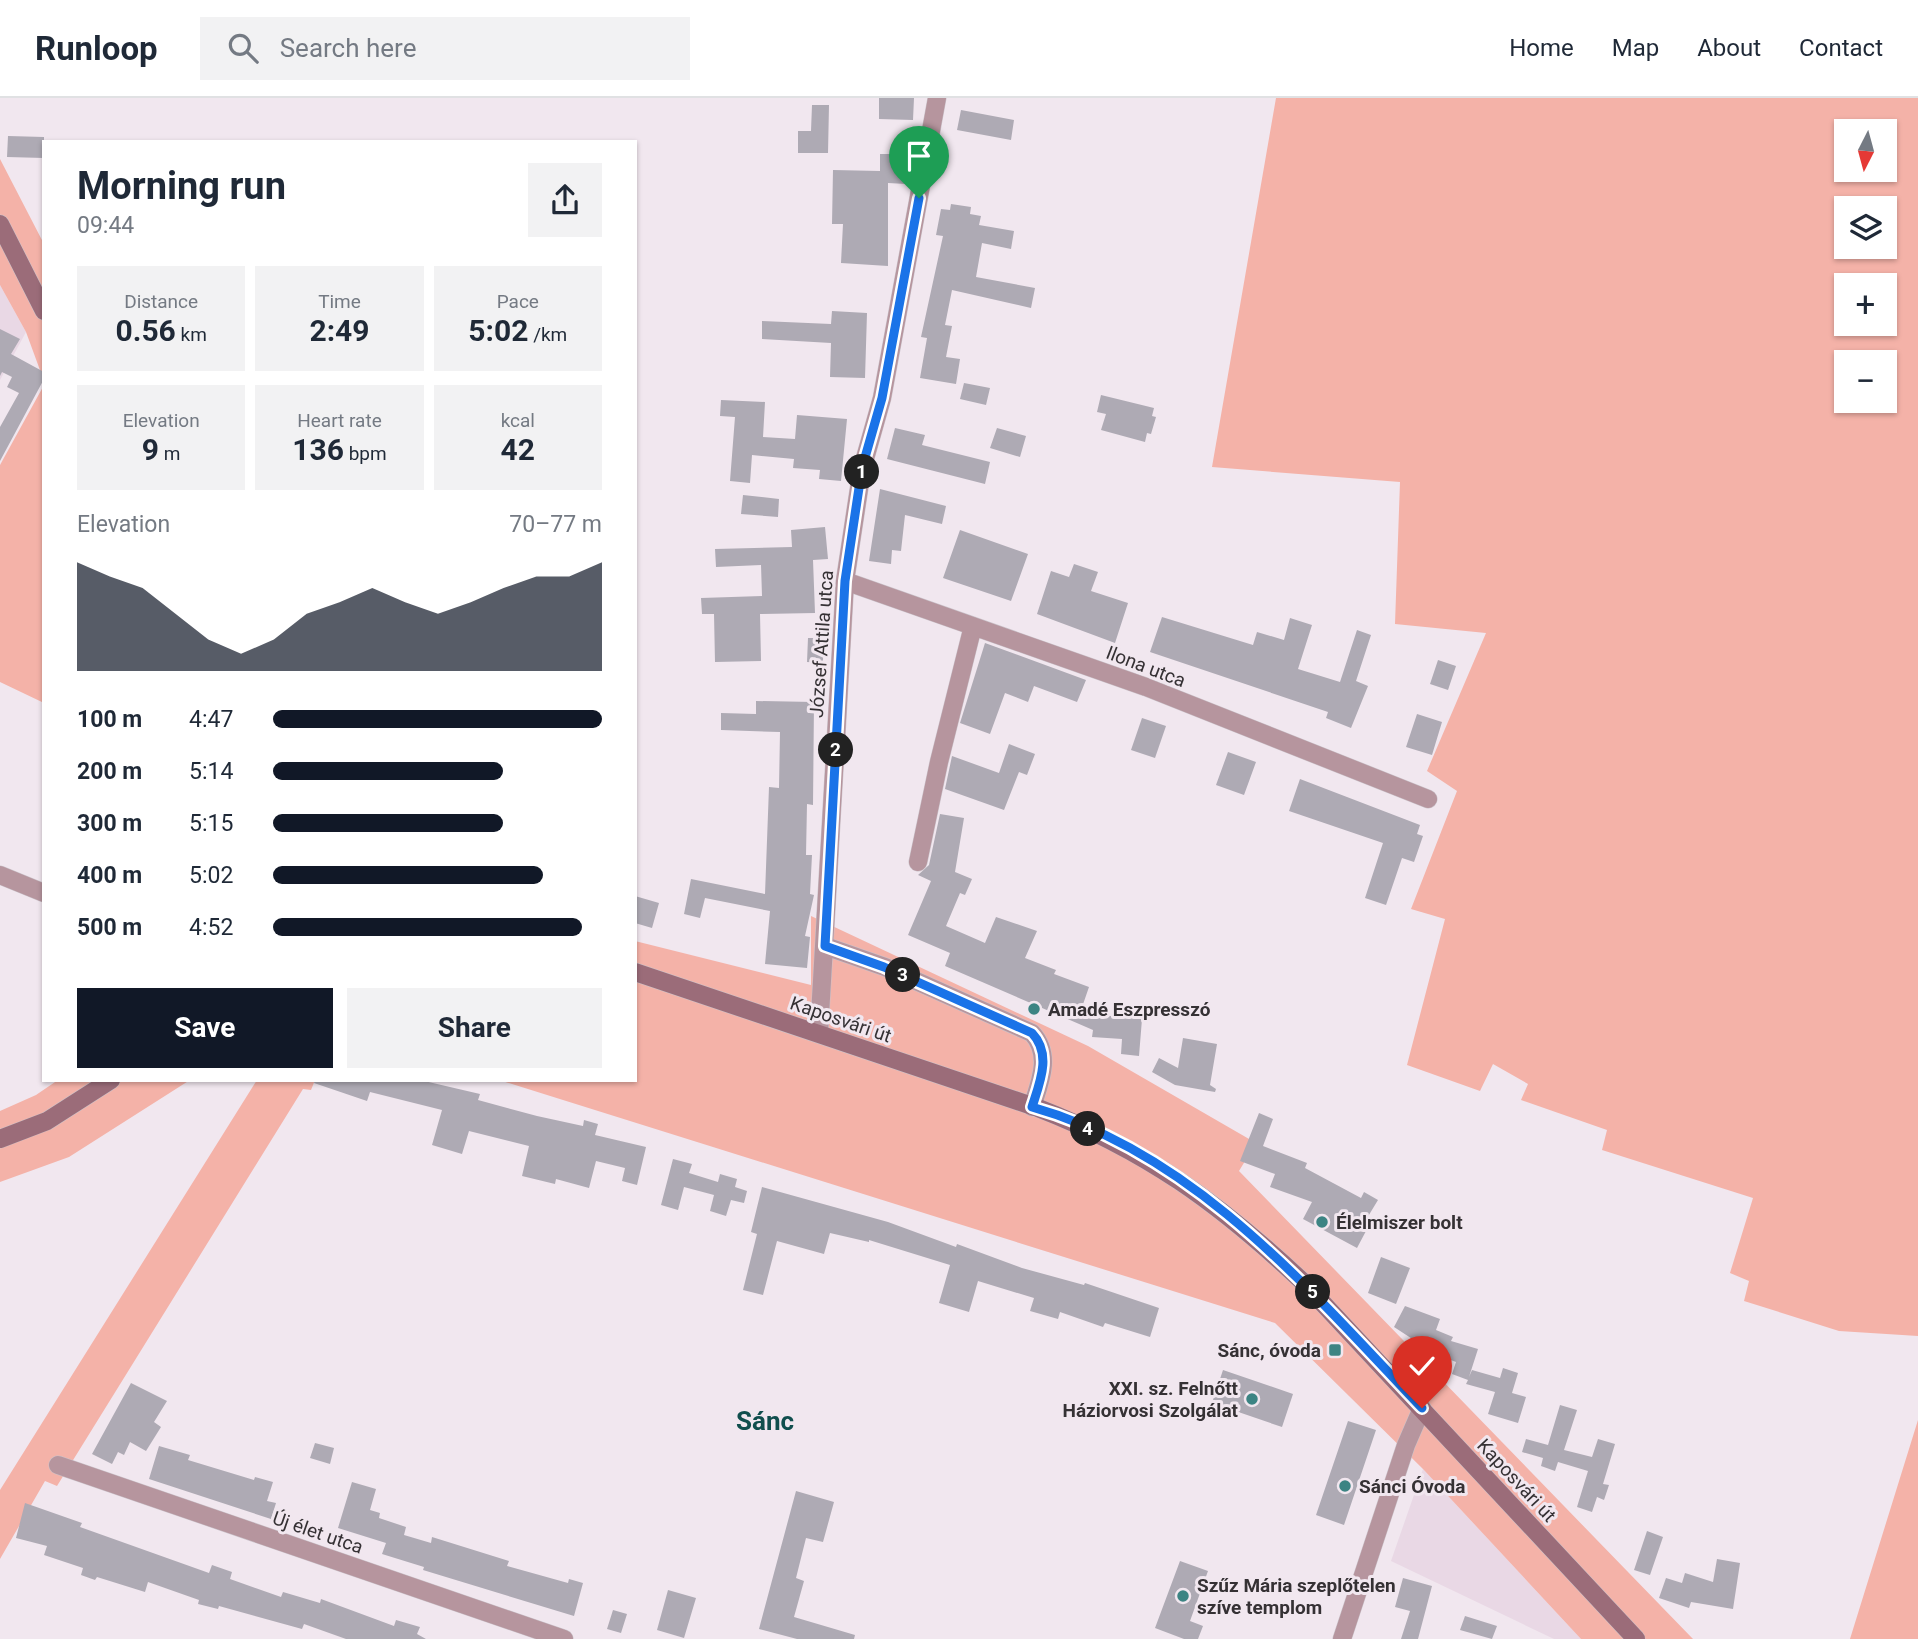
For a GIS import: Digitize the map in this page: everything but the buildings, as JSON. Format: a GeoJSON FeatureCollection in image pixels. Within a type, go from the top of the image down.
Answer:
{"type":"FeatureCollection","features":[{"type":"Feature","properties":{"kind":"main road"},"geometry":{"type":"LineString","coordinates":[[0,223],[42,307]]}},
{"type":"Feature","properties":{"kind":"main road","name":"Kaposvári út"},"geometry":{"type":"LineString","coordinates":[[637,973],[1032,1107],[1121,1145],[1177,1177],[1226,1212],[1303,1282],[1636,1639]]}},
{"type":"Feature","properties":{"kind":"main road"},"geometry":{"type":"LineString","coordinates":[[0,1139],[47,1121],[107,1082]]}},
{"type":"Feature","properties":{"kind":"street","name":"József Attila utca"},"geometry":{"type":"LineString","coordinates":[[819,1033],[845,581],[862,468],[882,398],[937,98]]}},
{"type":"Feature","properties":{"kind":"street","name":"Ilona utca"},"geometry":{"type":"LineString","coordinates":[[845,581],[1146,687],[1428,799]]}},
{"type":"Feature","properties":{"kind":"street"},"geometry":{"type":"LineString","coordinates":[[918,862],[939,762],[973,626]]}},
{"type":"Feature","properties":{"kind":"street"},"geometry":{"type":"LineString","coordinates":[[0,874],[42,892]]}},
{"type":"Feature","properties":{"kind":"street"},"geometry":{"type":"LineString","coordinates":[[825,946],[884,967],[1032,1033],[1043,1048],[1043,1060],[1032,1107]]}},
{"type":"Feature","properties":{"kind":"street"},"geometry":{"type":"LineString","coordinates":[[1342,1639],[1405,1445],[1422,1408]]}},
{"type":"Feature","properties":{"kind":"street","name":"Új élet utca"},"geometry":{"type":"LineString","coordinates":[[58,1465],[564,1639]]}},
{"type":"Feature","properties":{"kind":"shaded area"},"geometry":{"type":"Polygon","coordinates":[[[1276,98],[1918,98],[1918,1336],[1839,1331],[1744,1301],[1749,1281],[1730,1273],[1753,1198],[1602,1150],[1607,1130],[1521,1100],[1528,1084],[1493,1064],[1480,1091],[1407,1065],[1445,919],[1411,909],[1457,791],[1427,771],[1486,633],[1395,624],[1400,482],[1212,467],[1276,98]]]}},
{"type":"Feature","properties":{"kind":"shaded area"},"geometry":{"type":"Polygon","coordinates":[[[0,159],[42,240],[42,376],[26,332],[0,285],[0,159]]]}},
{"type":"Feature","properties":{"kind":"shaded area"},"geometry":{"type":"Polygon","coordinates":[[[0,285],[26,332],[0,380],[0,285]]]}},
{"type":"Feature","properties":{"kind":"shaded area"},"geometry":{"type":"Polygon","coordinates":[[[42,389],[42,702],[0,682],[0,465],[42,389]]]}},
{"type":"Feature","properties":{"kind":"shaded area"},"geometry":{"type":"Polygon","coordinates":[[[811,916],[1088,1046],[1256,1143],[1239,1171],[1693,1639],[1581,1639],[1423,1469],[1275,1323],[505,1082],[637,1082],[637,942],[811,985],[811,916]]]}},
{"type":"Feature","properties":{"kind":"shaded area"},"geometry":{"type":"Polygon","coordinates":[[[55,1082],[187,1082],[69,1157],[0,1182],[0,1111],[36,1095],[55,1082]]]}},
{"type":"Feature","properties":{"kind":"shaded area"},"geometry":{"type":"Polygon","coordinates":[[[256,1082],[314,1082],[311,1090],[303,1089],[57,1486],[45,1481],[0,1559],[0,1490],[256,1082]]]}},
{"type":"Feature","properties":{"kind":"shaded area"},"geometry":{"type":"Polygon","coordinates":[[[1918,1420],[1918,1639],[1850,1639],[1918,1420]]]}},
{"type":"Feature","properties":{"kind":"shaded area"},"geometry":{"type":"Polygon","coordinates":[[[1423,1469],[1581,1639],[1554,1639],[1391,1561],[1423,1469]]]}},
{"type":"Feature","properties":{"kind":"place","name":"Amadé Eszpresszó"},"geometry":{"type":"Point","coordinates":[1034,1009]}},
{"type":"Feature","properties":{"kind":"place","name":"Élelmiszer bolt"},"geometry":{"type":"Point","coordinates":[1322,1222]}},
{"type":"Feature","properties":{"kind":"place","name":"Sánc, óvoda"},"geometry":{"type":"Point","coordinates":[1335,1350]}},
{"type":"Feature","properties":{"kind":"place","name":"XXI. sz. Felnőtt Háziorvosi Szolgálat"},"geometry":{"type":"Point","coordinates":[1252,1399]}},
{"type":"Feature","properties":{"kind":"place","name":"Sánci Óvoda"},"geometry":{"type":"Point","coordinates":[1345,1486]}},
{"type":"Feature","properties":{"kind":"place","name":"Szűz Mária szeplőtelen szíve templom"},"geometry":{"type":"Point","coordinates":[1183,1596]}},
{"type":"Feature","properties":{"kind":"district","name":"Sánc"},"geometry":{"type":"Point","coordinates":[765,1421]}},
{"type":"Feature","properties":{"kind":"route"},"geometry":{"type":"LineString","coordinates":[[919,198],[882,398],[862,468],[845,581],[825,946],[884,967],[1032,1033],[1043,1048],[1040,1083],[1032,1107],[1061,1117],[1121,1145],[1177,1177],[1226,1212],[1303,1282],[1422,1408]]}}]}
